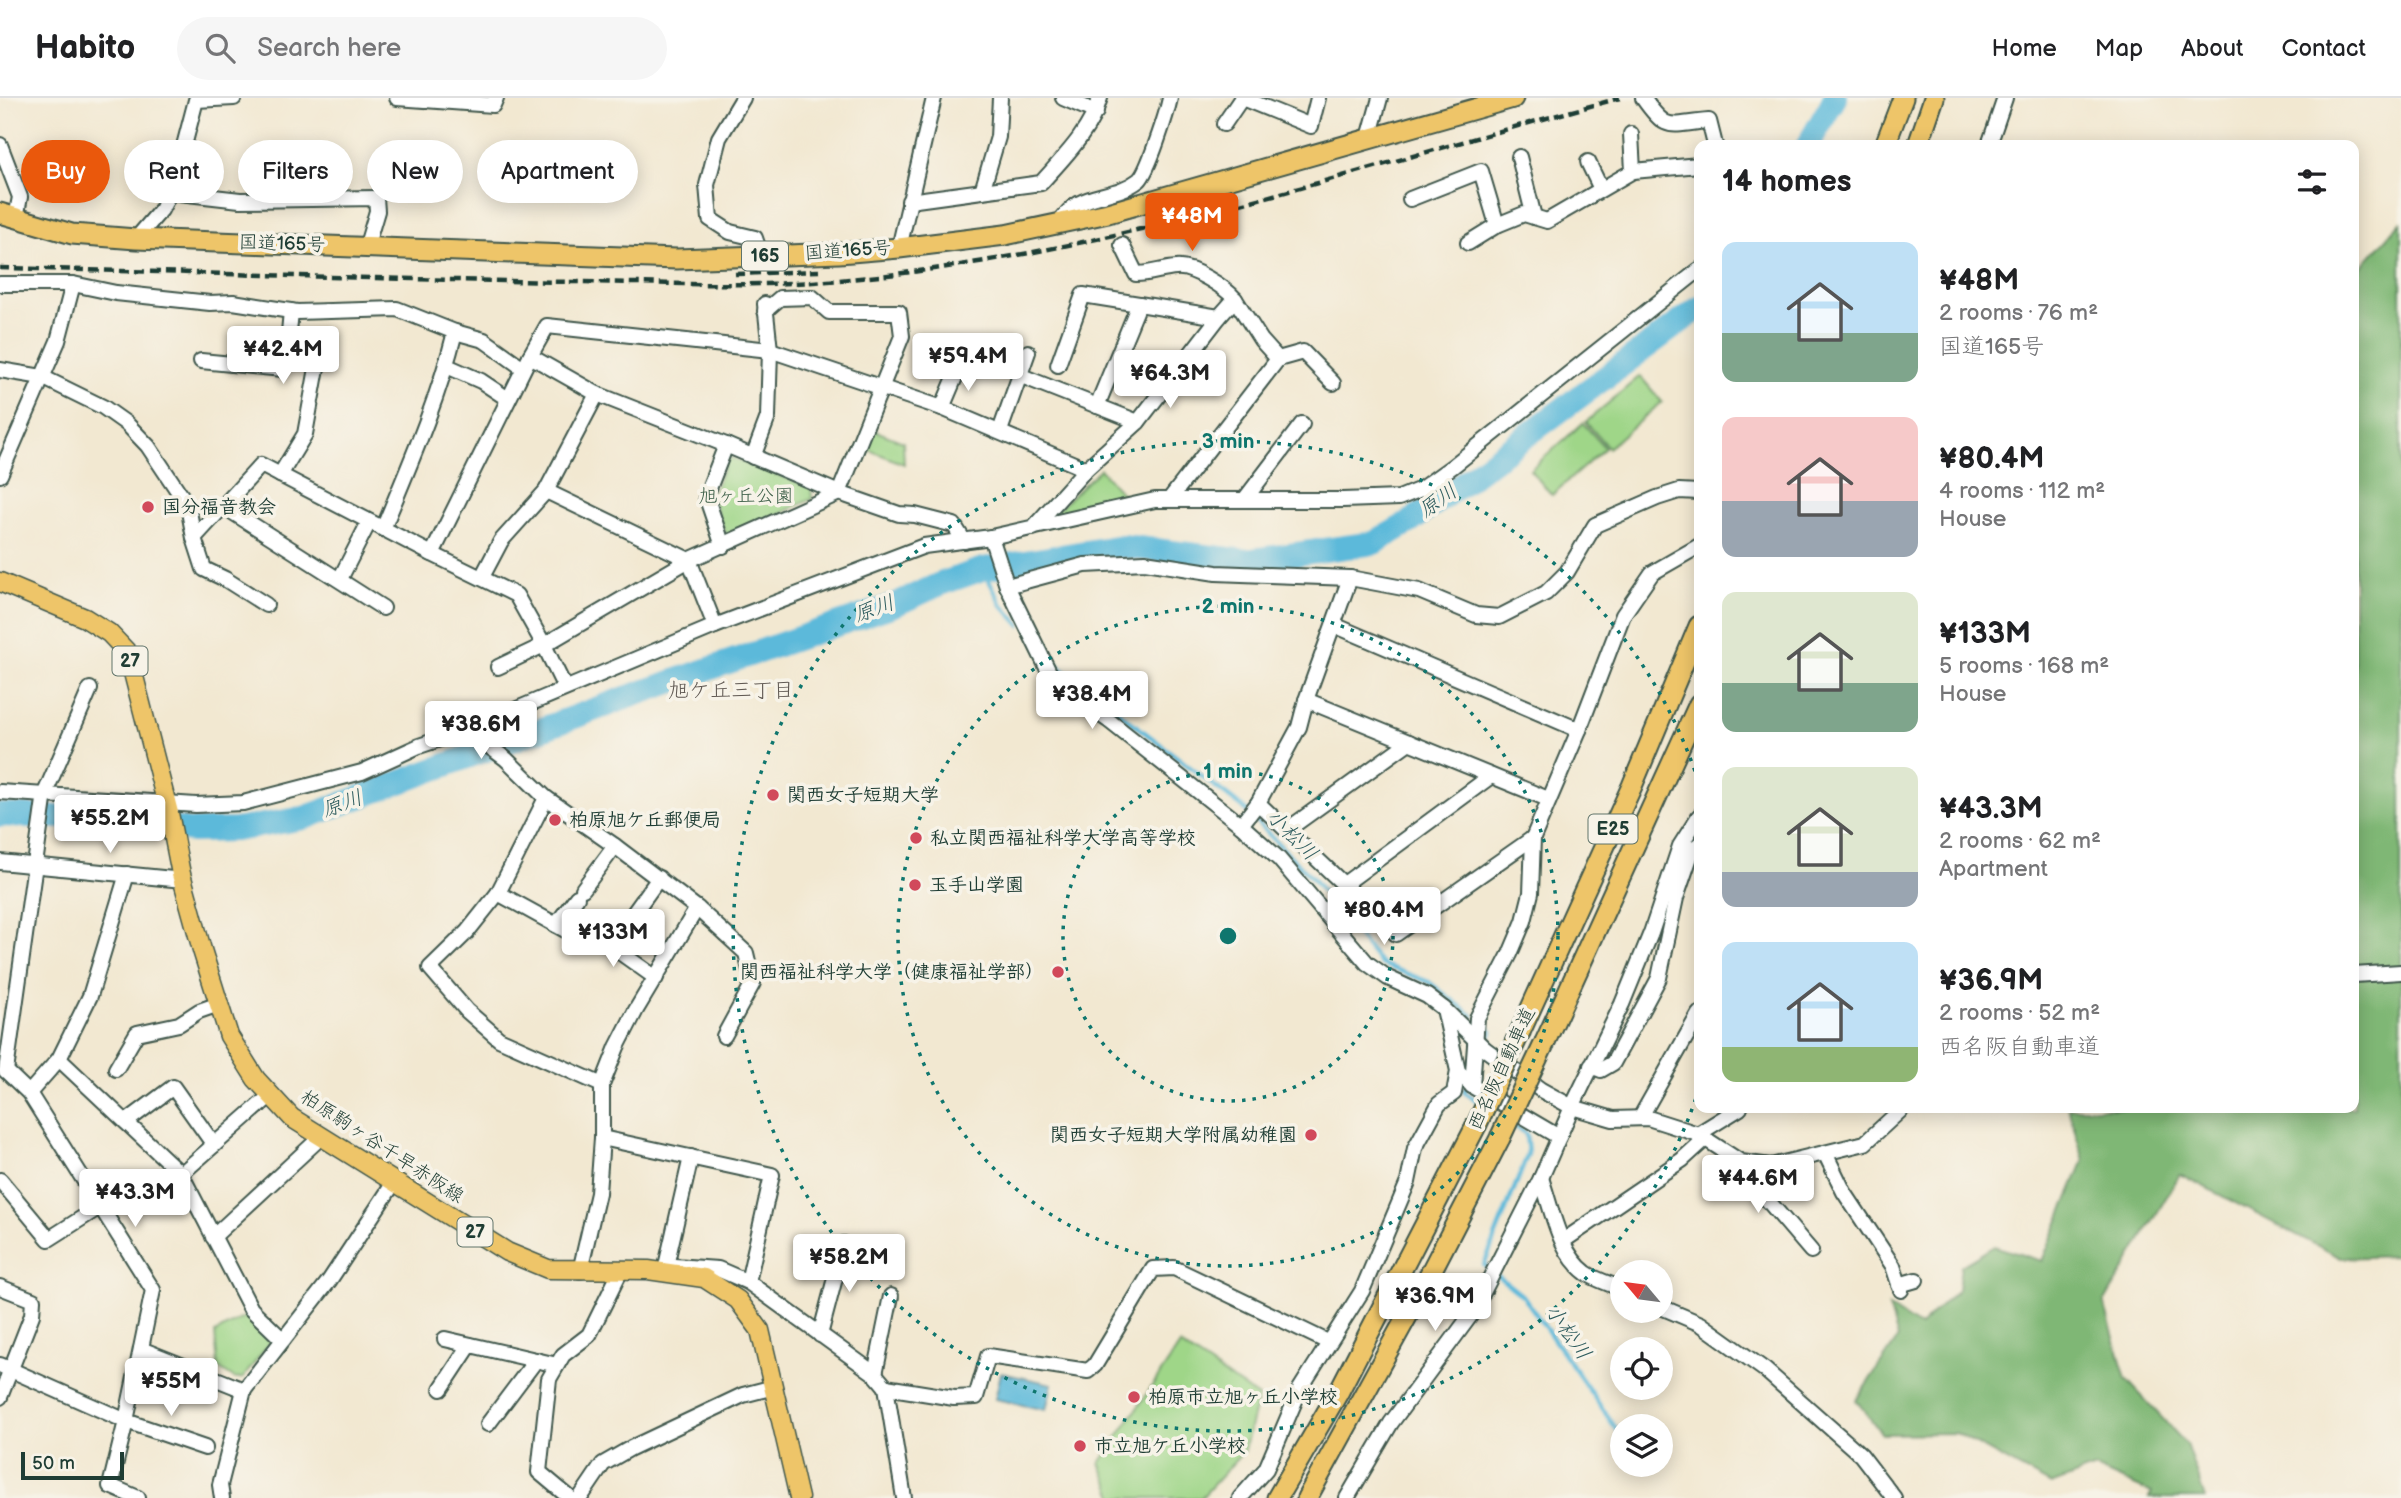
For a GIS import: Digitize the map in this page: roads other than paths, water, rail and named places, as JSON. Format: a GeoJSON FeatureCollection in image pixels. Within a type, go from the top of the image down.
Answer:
{"type":"FeatureCollection","features":[{"type":"Feature","properties":{"kind":"highway","name":"国道165号"},"geometry":{"type":"LineString","coordinates":[[8,215],[72,234],[136,239],[677,259],[899,248],[1005,235],[1116,211],[1513,98]]}},
{"type":"Feature","properties":{"kind":"highway"},"geometry":{"type":"LineString","coordinates":[[1887,140],[1903,98]]}},
{"type":"Feature","properties":{"kind":"highway"},"geometry":{"type":"LineString","coordinates":[[1921,140],[1934,98]]}},
{"type":"Feature","properties":{"kind":"highway","name":"西名阪自動車道"},"geometry":{"type":"LineString","coordinates":[[1278,1498],[1338,1393],[1476,1126],[1632,786],[1694,638]]}},
{"type":"Feature","properties":{"kind":"highway","name":"西名阪自動車道"},"geometry":{"type":"LineString","coordinates":[[1307,1498],[1421,1291],[1500,1138],[1694,715]]}},
{"type":"Feature","properties":{"kind":"highway"},"geometry":{"type":"LineString","coordinates":[[1664,783],[1694,747]]}},
{"type":"Feature","properties":{"kind":"main road","name":"柏原駒ヶ谷千早赤阪線"},"geometry":{"type":"LineString","coordinates":[[0,582],[85,618],[109,633],[128,653],[182,877],[219,1004],[229,1036],[256,1079],[292,1118],[507,1252],[548,1269],[580,1271],[657,1268],[704,1278],[738,1300],[760,1330],[798,1497]]}},
{"type":"Feature","properties":{"kind":"street"},"geometry":{"type":"LineString","coordinates":[[185,140],[196,99],[234,98]]}},
{"type":"Feature","properties":{"kind":"street"},"geometry":{"type":"LineString","coordinates":[[397,98],[493,105],[496,98]]}},
{"type":"Feature","properties":{"kind":"street"},"geometry":{"type":"LineString","coordinates":[[743,98],[719,138],[707,185],[710,219],[730,232],[755,238],[761,256]]}},
{"type":"Feature","properties":{"kind":"street"},"geometry":{"type":"LineString","coordinates":[[899,248],[934,98]]}},
{"type":"Feature","properties":{"kind":"street"},"geometry":{"type":"LineString","coordinates":[[982,191],[998,137],[1000,98]]}},
{"type":"Feature","properties":{"kind":"street"},"geometry":{"type":"LineString","coordinates":[[909,201],[1041,183],[1079,139],[1098,105],[1063,98]]}},
{"type":"Feature","properties":{"kind":"street"},"geometry":{"type":"LineString","coordinates":[[1059,223],[1065,213],[1078,202],[1122,190],[1142,178],[1167,114],[1170,98]]}},
{"type":"Feature","properties":{"kind":"street"},"geometry":{"type":"LineString","coordinates":[[1224,124],[1242,98],[1311,126],[1318,98]]}},
{"type":"Feature","properties":{"kind":"street"},"geometry":{"type":"LineString","coordinates":[[1369,138],[1380,98]]}},
{"type":"Feature","properties":{"kind":"street"},"geometry":{"type":"LineString","coordinates":[[1643,98],[1658,120],[1673,126],[1709,121],[1714,140]]}},
{"type":"Feature","properties":{"kind":"street"},"geometry":{"type":"LineString","coordinates":[[1991,140],[2004,98]]}},
{"type":"Feature","properties":{"kind":"street"},"geometry":{"type":"LineString","coordinates":[[1630,134],[1633,171]]}},
{"type":"Feature","properties":{"kind":"street"},"geometry":{"type":"LineString","coordinates":[[0,145],[20,197],[8,215]]}},
{"type":"Feature","properties":{"kind":"street"},"geometry":{"type":"LineString","coordinates":[[1518,157],[1534,217]]}},
{"type":"Feature","properties":{"kind":"street"},"geometry":{"type":"LineString","coordinates":[[1588,162],[1601,190]]}},
{"type":"Feature","properties":{"kind":"street"},"geometry":{"type":"LineString","coordinates":[[1468,243],[1497,225],[1524,214],[1547,221],[1633,171],[1694,165]]}},
{"type":"Feature","properties":{"kind":"street"},"geometry":{"type":"LineString","coordinates":[[1410,199],[1481,171],[1497,225]]}},
{"type":"Feature","properties":{"kind":"street"},"geometry":{"type":"LineString","coordinates":[[224,198],[376,198],[377,211],[366,247]]}},
{"type":"Feature","properties":{"kind":"street"},"geometry":{"type":"LineString","coordinates":[[136,239],[164,203]]}},
{"type":"Feature","properties":{"kind":"street"},"geometry":{"type":"LineString","coordinates":[[1122,245],[1136,274],[1180,267],[1225,287],[1261,340],[1278,359]]}},
{"type":"Feature","properties":{"kind":"street"},"geometry":{"type":"LineString","coordinates":[[0,792],[44,799],[167,808],[243,803],[362,772],[419,746],[472,733],[565,688],[715,626],[924,546],[964,541],[992,542],[1033,528],[1155,500],[1399,498],[1421,489],[1694,274]]}},
{"type":"Feature","properties":{"kind":"street"},"geometry":{"type":"LineString","coordinates":[[0,284],[74,284],[116,293],[210,303],[233,302],[291,311],[397,309],[455,332],[484,340],[597,394],[726,444],[839,493],[899,514],[915,515],[954,525],[964,541]]}},
{"type":"Feature","properties":{"kind":"street"},"geometry":{"type":"LineString","coordinates":[[0,475],[58,341],[74,284]]}},
{"type":"Feature","properties":{"kind":"street"},"geometry":{"type":"LineString","coordinates":[[1058,365],[1083,295],[1219,317]]}},
{"type":"Feature","properties":{"kind":"street"},"geometry":{"type":"LineString","coordinates":[[498,667],[544,645],[690,560],[839,493],[902,336],[899,312],[830,312],[812,296],[780,298],[765,307],[770,350],[768,417],[753,457]]}},
{"type":"Feature","properties":{"kind":"street"},"geometry":{"type":"LineString","coordinates":[[1033,528],[1086,469],[1138,422],[1235,299]]}},
{"type":"Feature","properties":{"kind":"street"},"geometry":{"type":"LineString","coordinates":[[1097,406],[1139,304]]}},
{"type":"Feature","properties":{"kind":"street"},"geometry":{"type":"LineString","coordinates":[[201,361],[283,369],[291,311]]}},
{"type":"Feature","properties":{"kind":"street"},"geometry":{"type":"LineString","coordinates":[[432,555],[547,326],[770,350],[942,408],[1086,469]]}},
{"type":"Feature","properties":{"kind":"street"},"geometry":{"type":"LineString","coordinates":[[340,579],[376,525],[415,453],[447,366],[455,332]]}},
{"type":"Feature","properties":{"kind":"street"},"geometry":{"type":"LineString","coordinates":[[1000,431],[1028,352]]}},
{"type":"Feature","properties":{"kind":"street"},"geometry":{"type":"LineString","coordinates":[[1169,500],[1278,359],[1303,352],[1333,383]]}},
{"type":"Feature","properties":{"kind":"street"},"geometry":{"type":"LineString","coordinates":[[280,475],[305,434],[319,357],[287,354]]}},
{"type":"Feature","properties":{"kind":"street"},"geometry":{"type":"LineString","coordinates":[[942,408],[961,363]]}},
{"type":"Feature","properties":{"kind":"street"},"geometry":{"type":"LineString","coordinates":[[447,366],[481,381],[508,399]]}},
{"type":"Feature","properties":{"kind":"street"},"geometry":{"type":"LineString","coordinates":[[0,370],[42,377],[103,407],[134,432],[166,471],[188,506],[204,569],[266,605]]}},
{"type":"Feature","properties":{"kind":"street"},"geometry":{"type":"LineString","coordinates":[[1019,375],[1138,422]]}},
{"type":"Feature","properties":{"kind":"street"},"geometry":{"type":"LineString","coordinates":[[482,577],[501,541],[546,491],[597,394]]}},
{"type":"Feature","properties":{"kind":"street"},"geometry":{"type":"LineString","coordinates":[[1245,499],[1302,424]]}},
{"type":"Feature","properties":{"kind":"street"},"geometry":{"type":"LineString","coordinates":[[723,546],[706,496],[726,444]]}},
{"type":"Feature","properties":{"kind":"street"},"geometry":{"type":"LineString","coordinates":[[194,538],[261,464],[432,555],[516,595],[565,688]]}},
{"type":"Feature","properties":{"kind":"street"},"geometry":{"type":"LineString","coordinates":[[546,491],[690,560],[715,626]]}},
{"type":"Feature","properties":{"kind":"street"},"geometry":{"type":"LineString","coordinates":[[1006,582],[1085,565],[1145,562],[1216,573],[1350,578],[1419,591],[1476,615],[1499,617],[1546,593],[1567,572],[1595,525],[1668,494],[1694,492]]}},
{"type":"Feature","properties":{"kind":"street"},"geometry":{"type":"LineString","coordinates":[[223,506],[383,608]]}},
{"type":"Feature","properties":{"kind":"street"},"geometry":{"type":"LineString","coordinates":[[992,542],[1006,582],[1051,676],[1073,696],[1108,720],[1241,825],[1279,859],[1367,963],[1388,978],[1427,996],[1485,1049],[1541,1090],[1572,1107],[1613,1119],[1648,1118],[1701,1137],[1741,1162],[1771,1166],[1865,1143],[1898,1113]]}},
{"type":"Feature","properties":{"kind":"street"},"geometry":{"type":"LineString","coordinates":[[1472,1086],[1477,1018],[1524,921],[1531,893],[1533,838],[1579,730],[1623,615],[1652,573],[1694,549]]}},
{"type":"Feature","properties":{"kind":"street"},"geometry":{"type":"LineString","coordinates":[[1241,825],[1258,803],[1299,727],[1306,700],[1350,578]]}},
{"type":"Feature","properties":{"kind":"street"},"geometry":{"type":"LineString","coordinates":[[1334,625],[1579,730]]}},
{"type":"Feature","properties":{"kind":"street"},"geometry":{"type":"LineString","coordinates":[[90,690],[44,799],[3,1072],[29,1093],[153,1290],[110,1486],[138,1498]]}},
{"type":"Feature","properties":{"kind":"street"},"geometry":{"type":"LineString","coordinates":[[1306,700],[1548,799]]}},
{"type":"Feature","properties":{"kind":"street"},"geometry":{"type":"LineString","coordinates":[[472,733],[506,759],[546,798],[697,908],[746,953],[753,983],[724,1036]]}},
{"type":"Feature","properties":{"kind":"street"},"geometry":{"type":"LineString","coordinates":[[1287,830],[1409,742]]}},
{"type":"Feature","properties":{"kind":"street"},"geometry":{"type":"LineString","coordinates":[[1343,885],[1491,776]]}},
{"type":"Feature","properties":{"kind":"street"},"geometry":{"type":"LineString","coordinates":[[546,798],[498,893],[467,932],[430,968],[467,1011],[499,1039],[602,1085]]}},
{"type":"Feature","properties":{"kind":"street"},"geometry":{"type":"LineString","coordinates":[[1258,803],[1396,934],[1533,838]]}},
{"type":"Feature","properties":{"kind":"street"},"geometry":{"type":"LineString","coordinates":[[1348,1498],[1391,1423],[1473,1312],[1541,1178],[1622,1004],[1680,846],[1694,824]]}},
{"type":"Feature","properties":{"kind":"street"},"geometry":{"type":"LineString","coordinates":[[556,925],[615,846]]}},
{"type":"Feature","properties":{"kind":"street"},"geometry":{"type":"LineString","coordinates":[[1591,1066],[1601,1070],[1612,1063],[1659,978],[1676,898],[1694,848]]}},
{"type":"Feature","properties":{"kind":"street"},"geometry":{"type":"LineString","coordinates":[[0,862],[182,877]]}},
{"type":"Feature","properties":{"kind":"street"},"geometry":{"type":"LineString","coordinates":[[29,1093],[59,1059],[90,996],[127,874]]}},
{"type":"Feature","properties":{"kind":"street"},"geometry":{"type":"LineString","coordinates":[[628,921],[659,878]]}},
{"type":"Feature","properties":{"kind":"street"},"geometry":{"type":"LineString","coordinates":[[498,893],[556,925],[584,934],[656,978]]}},
{"type":"Feature","properties":{"kind":"street"},"geometry":{"type":"LineString","coordinates":[[580,1271],[598,1193],[602,1085],[617,1047],[697,908]]}},
{"type":"Feature","properties":{"kind":"street"},"geometry":{"type":"LineString","coordinates":[[2359,975],[2401,972]]}},
{"type":"Feature","properties":{"kind":"street"},"geometry":{"type":"LineString","coordinates":[[116,1069],[136,1033],[179,1024],[199,1011],[219,1004]]}},
{"type":"Feature","properties":{"kind":"street"},"geometry":{"type":"LineString","coordinates":[[1240,1498],[1266,1469],[1300,1389],[1362,1291],[1408,1182],[1415,1148],[1439,1104],[1454,1093],[1458,1071],[1444,1009]]}},
{"type":"Feature","properties":{"kind":"street"},"geometry":{"type":"LineString","coordinates":[[1640,1118],[1694,1023]]}},
{"type":"Feature","properties":{"kind":"street"},"geometry":{"type":"LineString","coordinates":[[59,1059],[181,1174],[251,1309],[283,1340]]}},
{"type":"Feature","properties":{"kind":"street"},"geometry":{"type":"LineString","coordinates":[[1458,1071],[1472,1086],[1559,1137]]}},
{"type":"Feature","properties":{"kind":"street"},"geometry":{"type":"LineString","coordinates":[[126,1122],[173,1087],[214,1145]]}},
{"type":"Feature","properties":{"kind":"street"},"geometry":{"type":"LineString","coordinates":[[181,1174],[271,1095]]}},
{"type":"Feature","properties":{"kind":"street"},"geometry":{"type":"LineString","coordinates":[[1563,1241],[1682,1160],[1701,1137],[1733,1113]]}},
{"type":"Feature","properties":{"kind":"street"},"geometry":{"type":"LineString","coordinates":[[214,1237],[323,1136]]}},
{"type":"Feature","properties":{"kind":"street"},"geometry":{"type":"LineString","coordinates":[[602,1138],[772,1175],[748,1282]]}},
{"type":"Feature","properties":{"kind":"street"},"geometry":{"type":"LineString","coordinates":[[1825,1153],[1844,1192],[1893,1266],[1900,1287],[1916,1280]]}},
{"type":"Feature","properties":{"kind":"street"},"geometry":{"type":"LineString","coordinates":[[691,1157],[657,1268],[718,1269],[748,1282],[875,1374],[886,1387],[904,1498]]}},
{"type":"Feature","properties":{"kind":"street"},"geometry":{"type":"LineString","coordinates":[[1760,1165],[1757,1179],[1764,1196],[1811,1251]]}},
{"type":"Feature","properties":{"kind":"street"},"geometry":{"type":"LineString","coordinates":[[1541,1178],[1572,1260],[1588,1274],[1610,1284]]}},
{"type":"Feature","properties":{"kind":"street"},"geometry":{"type":"LineString","coordinates":[[0,1180],[49,1239],[101,1206]]}},
{"type":"Feature","properties":{"kind":"street"},"geometry":{"type":"LineString","coordinates":[[222,1498],[220,1485],[244,1390],[330,1281],[395,1181]]}},
{"type":"Feature","properties":{"kind":"street"},"geometry":{"type":"LineString","coordinates":[[820,1335],[844,1244]]}},
{"type":"Feature","properties":{"kind":"street"},"geometry":{"type":"LineString","coordinates":[[886,1387],[954,1398],[976,1397],[988,1356],[1088,1371],[1096,1365],[1153,1269],[1174,1268],[1328,1342]]}},
{"type":"Feature","properties":{"kind":"street"},"geometry":{"type":"LineString","coordinates":[[570,1498],[539,1472],[549,1379],[563,1354],[589,1335],[621,1270]]}},
{"type":"Feature","properties":{"kind":"street"},"geometry":{"type":"LineString","coordinates":[[0,1287],[33,1300],[32,1315],[6,1367],[0,1397]]}},
{"type":"Feature","properties":{"kind":"street"},"geometry":{"type":"LineString","coordinates":[[875,1374],[891,1296]]}},
{"type":"Feature","properties":{"kind":"street"},"geometry":{"type":"LineString","coordinates":[[1673,1312],[1701,1324],[1765,1370],[1861,1455],[1894,1498]]}},
{"type":"Feature","properties":{"kind":"street"},"geometry":{"type":"LineString","coordinates":[[444,1339],[557,1365]]}},
{"type":"Feature","properties":{"kind":"street"},"geometry":{"type":"LineString","coordinates":[[441,1389],[470,1345]]}},
{"type":"Feature","properties":{"kind":"street"},"geometry":{"type":"LineString","coordinates":[[141,1349],[244,1390]]}},
{"type":"Feature","properties":{"kind":"street"},"geometry":{"type":"LineString","coordinates":[[488,1424],[537,1360]]}},
{"type":"Feature","properties":{"kind":"street"},"geometry":{"type":"LineString","coordinates":[[6,1367],[126,1421],[205,1448]]}},
{"type":"Feature","properties":{"kind":"street"},"geometry":{"type":"LineString","coordinates":[[580,1498],[603,1464],[743,1395],[774,1387]]}},
{"type":"Feature","properties":{"kind":"water"},"geometry":{"type":"Polygon","coordinates":[[[1001,1373],[1052,1384],[1046,1410],[995,1399],[1001,1373]]]}},
{"type":"Feature","properties":{"kind":"waterway","name":"原川"},"geometry":{"type":"LineString","coordinates":[[1811,140],[1835,98]]}},
{"type":"Feature","properties":{"kind":"waterway","name":"原川"},"geometry":{"type":"LineString","coordinates":[[0,815],[121,819],[192,831],[235,830],[304,818],[628,697],[894,605],[940,584],[983,569],[1122,546],[1246,561],[1374,543],[1410,522],[1694,312]]}},
{"type":"Feature","properties":{"kind":"waterway","name":"小松川"},"geometry":{"type":"LineString","coordinates":[[983,569],[1002,605],[1020,625]]}},
{"type":"Feature","properties":{"kind":"waterway","name":"小松川"},"geometry":{"type":"LineString","coordinates":[[1045,651],[1061,668],[1242,807],[1312,878],[1381,964],[1429,982],[1473,1016]]}},
{"type":"Feature","properties":{"kind":"waterway","name":"小松川"},"geometry":{"type":"LineString","coordinates":[[1480,1022],[1492,1032],[1486,1045]]}},
{"type":"Feature","properties":{"kind":"waterway","name":"小松川"},"geometry":{"type":"LineString","coordinates":[[1467,1085],[1464,1092],[1479,1102]]}},
{"type":"Feature","properties":{"kind":"waterway","name":"小松川"},"geometry":{"type":"LineString","coordinates":[[1513,1125],[1526,1134],[1528,1154],[1484,1265],[1524,1297],[1610,1420]]}},
{"type":"Feature","properties":{"kind":"railway"},"geometry":{"type":"LineString","coordinates":[[0,268],[680,284],[850,279],[948,267],[1142,229],[1334,179],[1620,98]]}},
{"type":"Feature","properties":{"kind":"railway"},"geometry":{"type":"LineString","coordinates":[[735,274],[819,271]]}},
{"type":"Feature","properties":{"kind":"place","name":"国分福音教会"},"geometry":{"type":"Point","coordinates":[148,507]}},
{"type":"Feature","properties":{"kind":"place","name":"関西女子短期大学"},"geometry":{"type":"Point","coordinates":[773,795]}},
{"type":"Feature","properties":{"kind":"place","name":"柏原旭ケ丘郵便局"},"geometry":{"type":"Point","coordinates":[555,820]}},
{"type":"Feature","properties":{"kind":"place","name":"私立関西福祉科学大学高等学校"},"geometry":{"type":"Point","coordinates":[916,838]}},
{"type":"Feature","properties":{"kind":"place","name":"玉手山学園"},"geometry":{"type":"Point","coordinates":[915,885]}},
{"type":"Feature","properties":{"kind":"place","name":"関西福祉科学大学（健康福祉学部）"},"geometry":{"type":"Point","coordinates":[1058,972]}},
{"type":"Feature","properties":{"kind":"place","name":"関西女子短期大学附属幼稚園"},"geometry":{"type":"Point","coordinates":[1311,1135]}},
{"type":"Feature","properties":{"kind":"place","name":"柏原市立旭ヶ丘小学校"},"geometry":{"type":"Point","coordinates":[1134,1397]}},
{"type":"Feature","properties":{"kind":"place","name":"市立旭ケ丘小学校"},"geometry":{"type":"Point","coordinates":[1080,1446]}},
{"type":"Feature","properties":{"kind":"district","name":"旭ケ丘三丁目"},"geometry":{"type":"Point","coordinates":[731,690]}},
{"type":"Feature","properties":{"kind":"park label","name":"旭ヶ丘公園"},"geometry":{"type":"Point","coordinates":[746,496]}}]}
